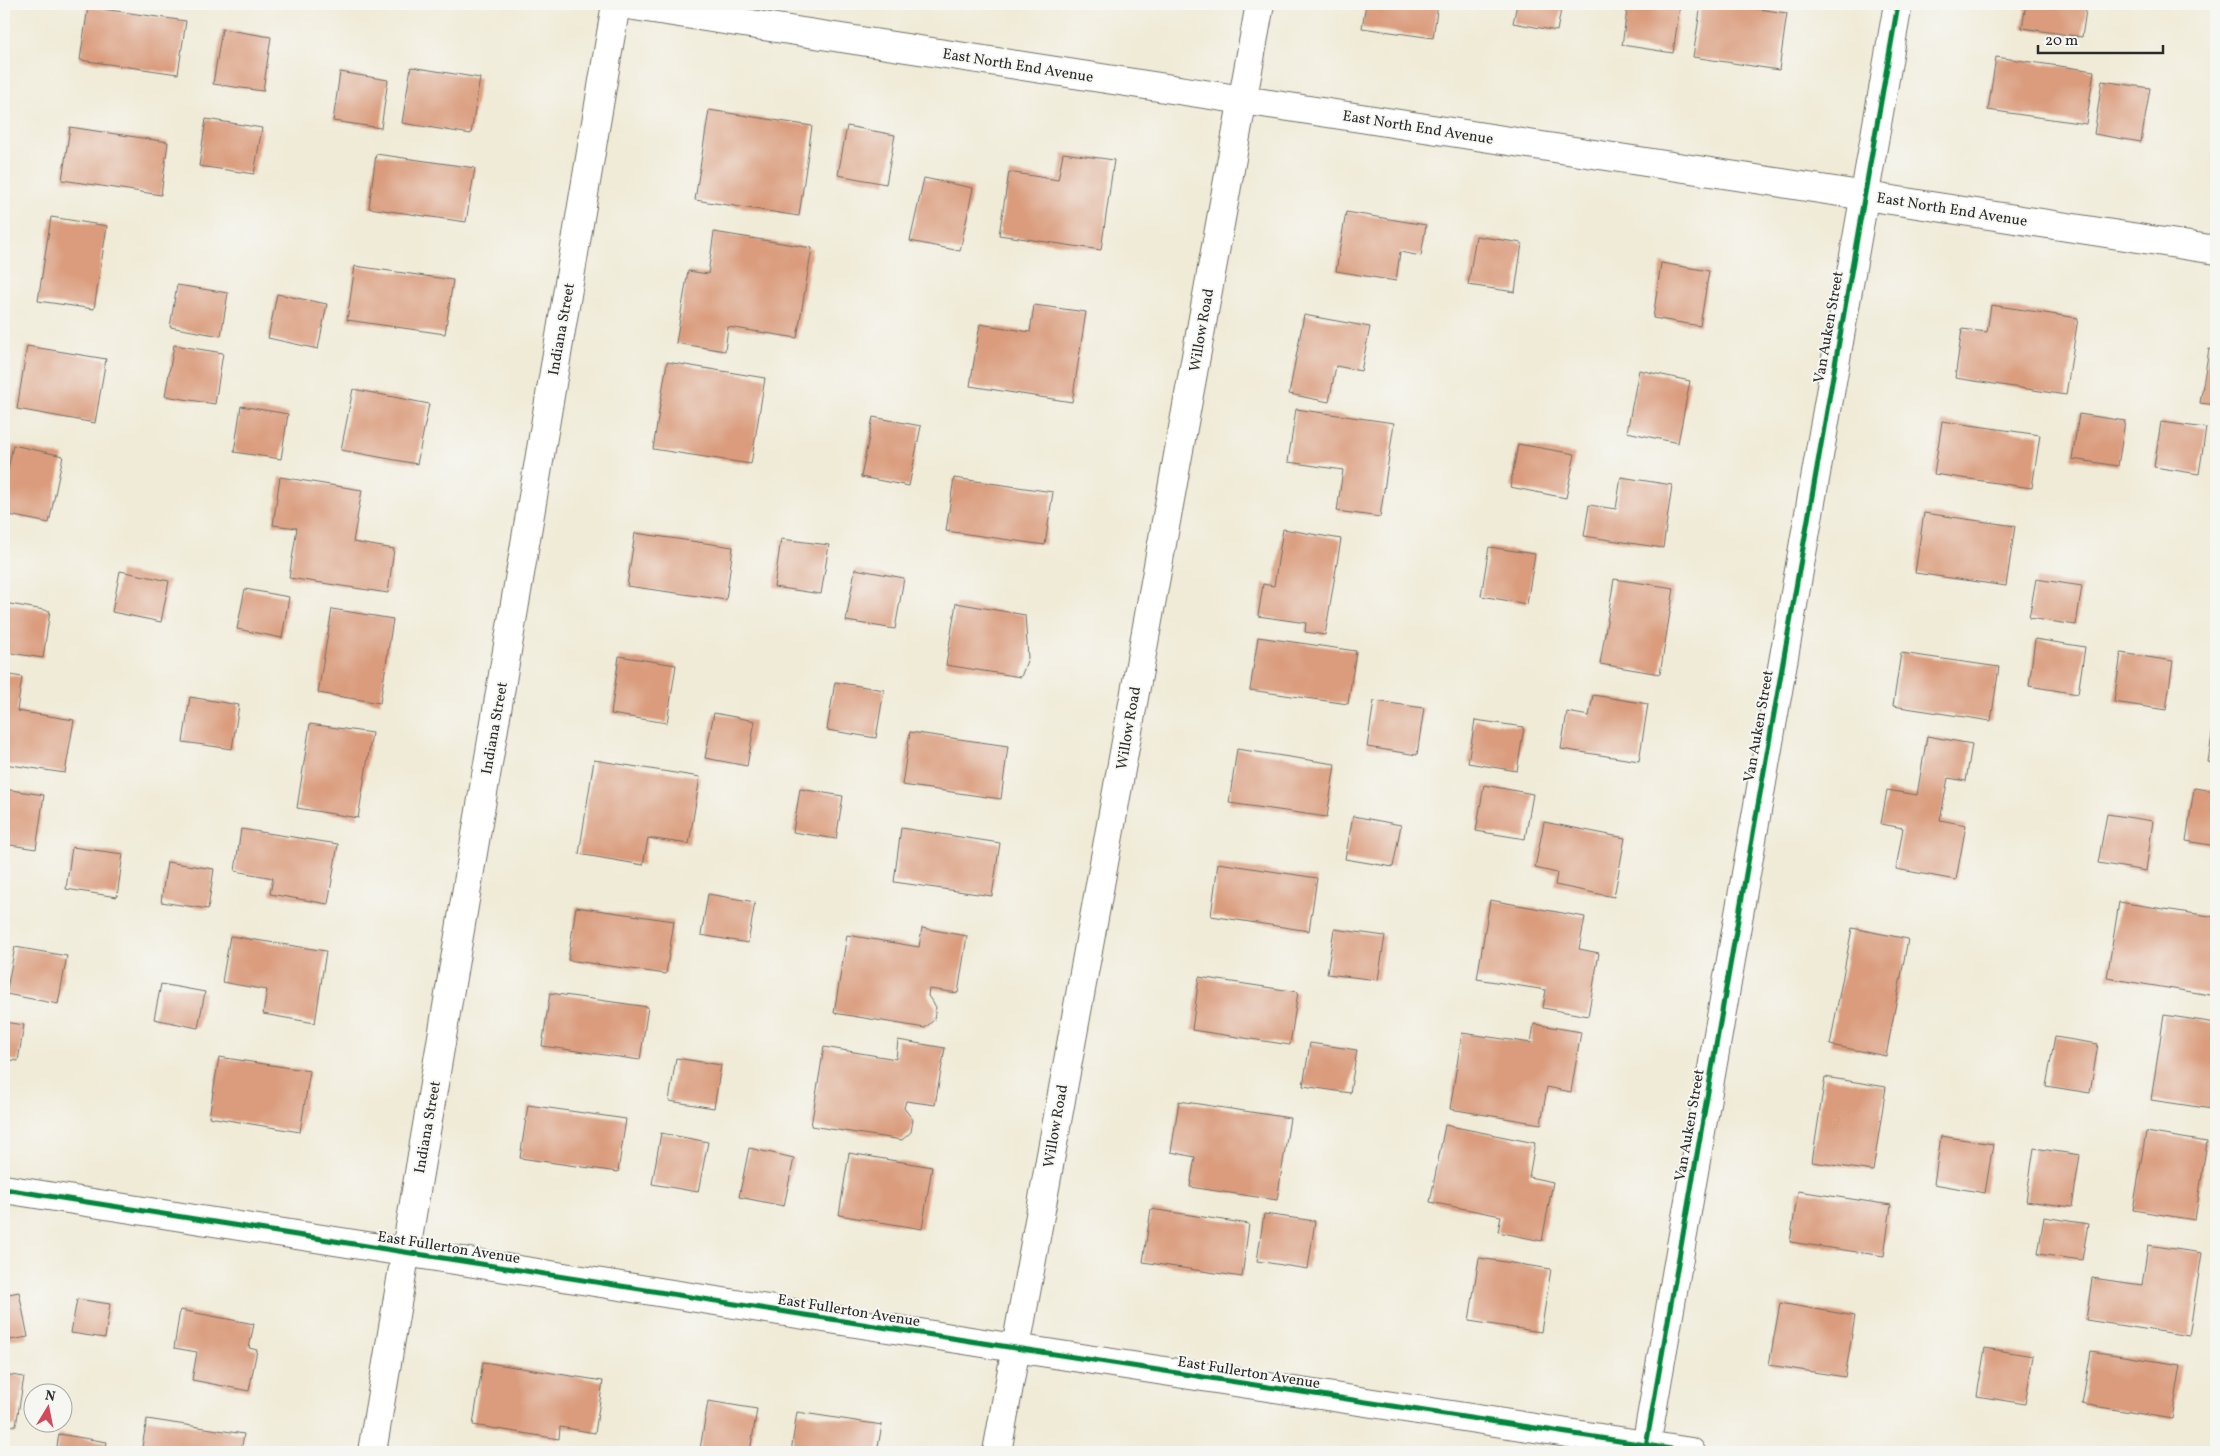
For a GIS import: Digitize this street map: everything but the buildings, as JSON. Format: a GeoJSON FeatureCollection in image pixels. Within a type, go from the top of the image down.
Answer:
{"type":"FeatureCollection","features":[{"type":"Feature","properties":{"kind":"street","name":"Indiana Street"},"geometry":{"type":"LineString","coordinates":[[372,1452],[616,4]]}},
{"type":"Feature","properties":{"kind":"street","name":"East North End Avenue"},"geometry":{"type":"LineString","coordinates":[[621,4],[2216,250]]}},
{"type":"Feature","properties":{"kind":"street","name":"Willow Road"},"geometry":{"type":"LineString","coordinates":[[997,1452],[1260,4]]}},
{"type":"Feature","properties":{"kind":"street","name":"Van Auken Street"},"geometry":{"type":"LineString","coordinates":[[1646,1449],[1863,195],[1898,4]]}},
{"type":"Feature","properties":{"kind":"street","name":"East Fullerton Avenue"},"geometry":{"type":"LineString","coordinates":[[4,1189],[1646,1449],[1691,1452]]}},
{"type":"Feature","properties":{"kind":"cycle path"},"geometry":{"type":"LineString","coordinates":[[1645,1452],[1898,4]]}},
{"type":"Feature","properties":{"kind":"cycle path"},"geometry":{"type":"LineString","coordinates":[[4,1189],[1691,1452]]}}]}
